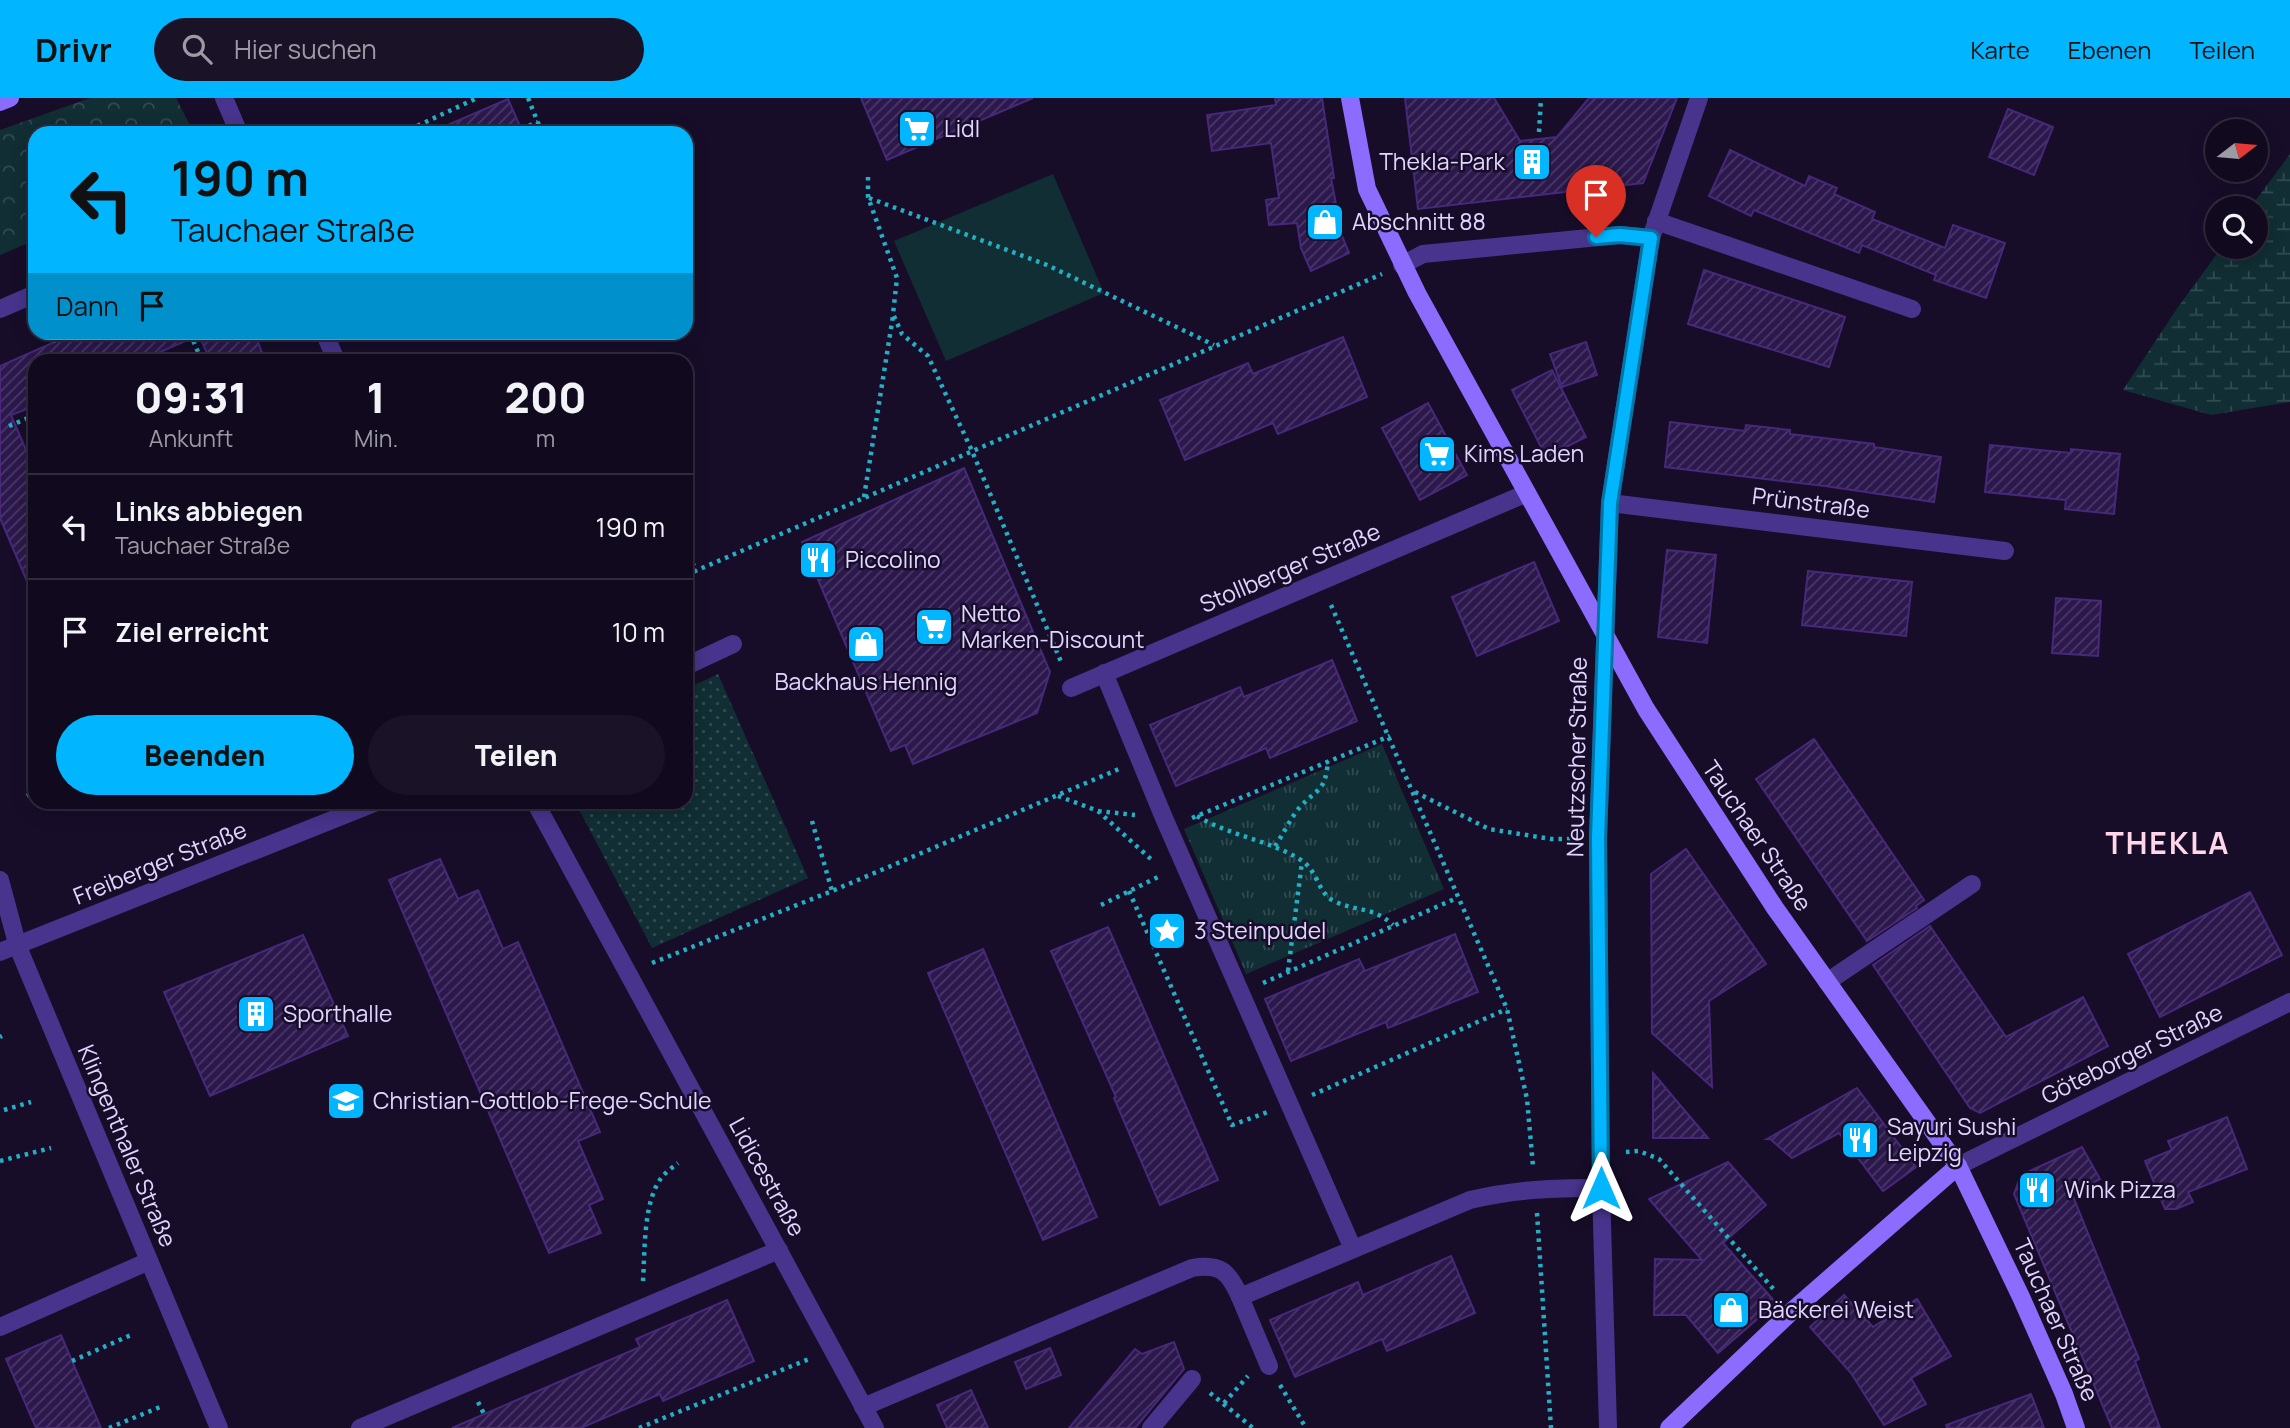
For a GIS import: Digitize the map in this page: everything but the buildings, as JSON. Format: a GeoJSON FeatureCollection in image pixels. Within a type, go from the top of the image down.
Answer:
{"type":"FeatureCollection","features":[{"type":"Feature","properties":{"kind":"main road"},"geometry":{"type":"LineString","coordinates":[[0,102],[10,98]]}},
{"type":"Feature","properties":{"kind":"main road","name":"Tauchaer Straße"},"geometry":{"type":"LineString","coordinates":[[1350,98],[1367,189],[1402,265],[1646,709],[1697,791],[1827,982],[1958,1166],[2021,1297],[2076,1428]]}},
{"type":"Feature","properties":{"kind":"main road"},"geometry":{"type":"LineString","coordinates":[[1669,1428],[1792,1311],[1958,1166]]}},
{"type":"Feature","properties":{"kind":"street"},"geometry":{"type":"LineString","coordinates":[[224,98],[236,126]]}},
{"type":"Feature","properties":{"kind":"street","name":"Neutzscher Straße"},"geometry":{"type":"LineString","coordinates":[[1608,1428],[1601,1188],[1598,838],[1610,503],[1653,229],[1699,98]]}},
{"type":"Feature","properties":{"kind":"street"},"geometry":{"type":"LineString","coordinates":[[1402,265],[1423,254],[1620,235],[1653,229],[1912,309]]}},
{"type":"Feature","properties":{"kind":"street"},"geometry":{"type":"LineString","coordinates":[[0,309],[28,297]]}},
{"type":"Feature","properties":{"kind":"street","name":"Stollberger Straße"},"geometry":{"type":"LineString","coordinates":[[1071,688],[1527,493]]}},
{"type":"Feature","properties":{"kind":"street","name":"Prünstraße"},"geometry":{"type":"LineString","coordinates":[[1610,503],[2005,551]]}},
{"type":"Feature","properties":{"kind":"street"},"geometry":{"type":"LineString","coordinates":[[693,663],[733,644]]}},
{"type":"Feature","properties":{"kind":"street"},"geometry":{"type":"LineString","coordinates":[[1104,673],[1166,823],[1353,1249]]}},
{"type":"Feature","properties":{"kind":"street","name":"Freiberger Straße"},"geometry":{"type":"LineString","coordinates":[[0,953],[360,809]]}},
{"type":"Feature","properties":{"kind":"street","name":"Lidicestraße"},"geometry":{"type":"LineString","coordinates":[[539,809],[875,1428]]}},
{"type":"Feature","properties":{"kind":"street","name":"Klingenthaler Straße"},"geometry":{"type":"LineString","coordinates":[[0,880],[18,947],[219,1428]]}},
{"type":"Feature","properties":{"kind":"street"},"geometry":{"type":"LineString","coordinates":[[1827,982],[1972,884]]}},
{"type":"Feature","properties":{"kind":"street","name":"Göteborger Straße"},"geometry":{"type":"LineString","coordinates":[[1958,1166],[2290,1002]]}},
{"type":"Feature","properties":{"kind":"street"},"geometry":{"type":"LineString","coordinates":[[1240,1297],[1471,1200],[1506,1191],[1535,1188],[1601,1188]]}},
{"type":"Feature","properties":{"kind":"street"},"geometry":{"type":"LineString","coordinates":[[360,1428],[779,1250]]}},
{"type":"Feature","properties":{"kind":"street"},"geometry":{"type":"LineString","coordinates":[[0,1327],[149,1261]]}},
{"type":"Feature","properties":{"kind":"street"},"geometry":{"type":"LineString","coordinates":[[863,1407],[1192,1268],[1209,1265],[1226,1272],[1240,1297],[1269,1366]]}},
{"type":"Feature","properties":{"kind":"street"},"geometry":{"type":"LineString","coordinates":[[1151,1428],[1192,1379]]}},
{"type":"Feature","properties":{"kind":"path"},"geometry":{"type":"LineString","coordinates":[[417,126],[477,98]]}},
{"type":"Feature","properties":{"kind":"path"},"geometry":{"type":"LineString","coordinates":[[528,98],[539,126]]}},
{"type":"Feature","properties":{"kind":"path"},"geometry":{"type":"LineString","coordinates":[[1539,132],[1541,98]]}},
{"type":"Feature","properties":{"kind":"path"},"geometry":{"type":"LineString","coordinates":[[528,126],[538,122]]}},
{"type":"Feature","properties":{"kind":"path"},"geometry":{"type":"LineString","coordinates":[[864,498],[897,278],[868,197],[868,177]]}},
{"type":"Feature","properties":{"kind":"path"},"geometry":{"type":"LineString","coordinates":[[868,197],[1047,265],[1215,346]]}},
{"type":"Feature","properties":{"kind":"path"},"geometry":{"type":"LineString","coordinates":[[693,572],[1402,265]]}},
{"type":"Feature","properties":{"kind":"path"},"geometry":{"type":"LineString","coordinates":[[893,314],[902,334],[928,356],[972,451],[1071,688]]}},
{"type":"Feature","properties":{"kind":"path"},"geometry":{"type":"LineString","coordinates":[[9,426],[28,419]]}},
{"type":"Feature","properties":{"kind":"path"},"geometry":{"type":"LineString","coordinates":[[693,564],[696,571]]}},
{"type":"Feature","properties":{"kind":"path"},"geometry":{"type":"LineString","coordinates":[[1321,582],[1507,1009],[1527,1099],[1551,1428]]}},
{"type":"Feature","properties":{"kind":"path"},"geometry":{"type":"LineString","coordinates":[[1057,795],[1098,811],[1166,823],[1196,816],[1390,736]]}},
{"type":"Feature","properties":{"kind":"path"},"geometry":{"type":"LineString","coordinates":[[628,972],[832,891],[1139,760]]}},
{"type":"Feature","properties":{"kind":"path"},"geometry":{"type":"LineString","coordinates":[[1275,846],[1298,808],[1320,791],[1325,782],[1328,761]]}},
{"type":"Feature","properties":{"kind":"path"},"geometry":{"type":"LineString","coordinates":[[1414,792],[1489,829],[1550,839],[1598,838]]}},
{"type":"Feature","properties":{"kind":"path"},"geometry":{"type":"LineString","coordinates":[[1098,811],[1166,873],[1101,905]]}},
{"type":"Feature","properties":{"kind":"path"},"geometry":{"type":"LineString","coordinates":[[1196,816],[1213,826],[1275,846],[1302,861],[1313,869],[1325,894],[1332,901],[1372,911],[1383,916],[1393,926]]}},
{"type":"Feature","properties":{"kind":"path"},"geometry":{"type":"LineString","coordinates":[[812,821],[832,891]]}},
{"type":"Feature","properties":{"kind":"path"},"geometry":{"type":"LineString","coordinates":[[1288,972],[1302,861]]}},
{"type":"Feature","properties":{"kind":"path"},"geometry":{"type":"LineString","coordinates":[[1129,891],[1232,1125],[1290,1104],[1507,1009]]}},
{"type":"Feature","properties":{"kind":"path"},"geometry":{"type":"LineString","coordinates":[[1240,993],[1457,898]]}},
{"type":"Feature","properties":{"kind":"path"},"geometry":{"type":"LineString","coordinates":[[4,1110],[31,1102]]}},
{"type":"Feature","properties":{"kind":"path"},"geometry":{"type":"LineString","coordinates":[[0,1161],[51,1148]]}},
{"type":"Feature","properties":{"kind":"path"},"geometry":{"type":"LineString","coordinates":[[1601,1154],[1639,1151],[1659,1159],[1792,1311]]}},
{"type":"Feature","properties":{"kind":"path"},"geometry":{"type":"LineString","coordinates":[[641,1309],[647,1226],[653,1193],[662,1176],[678,1163]]}},
{"type":"Feature","properties":{"kind":"path"},"geometry":{"type":"LineString","coordinates":[[72,1360],[131,1335]]}},
{"type":"Feature","properties":{"kind":"path"},"geometry":{"type":"LineString","coordinates":[[639,1428],[832,1349]]}},
{"type":"Feature","properties":{"kind":"path"},"geometry":{"type":"LineString","coordinates":[[1269,1366],[1306,1428]]}},
{"type":"Feature","properties":{"kind":"path"},"geometry":{"type":"LineString","coordinates":[[1192,1379],[1253,1428]]}},
{"type":"Feature","properties":{"kind":"path"},"geometry":{"type":"LineString","coordinates":[[109,1428],[160,1407]]}},
{"type":"Feature","properties":{"kind":"green space"},"geometry":{"type":"Polygon","coordinates":[[[90,98],[176,98],[190,126],[28,126],[28,243],[0,255],[0,130],[90,98]]]}},
{"type":"Feature","properties":{"kind":"green space"},"geometry":{"type":"Polygon","coordinates":[[[2290,154],[2290,402],[2211,415],[2123,390],[2213,259],[2268,259],[2268,196],[2259,196],[2290,154]]]}},
{"type":"Feature","properties":{"kind":"green space"},"geometry":{"type":"Polygon","coordinates":[[[1053,174],[1104,293],[946,361],[894,241],[1053,174]]]}},
{"type":"Feature","properties":{"kind":"green space"},"geometry":{"type":"Polygon","coordinates":[[[718,674],[808,878],[652,948],[579,809],[693,809],[693,686],[718,674]]]}},
{"type":"Feature","properties":{"kind":"green space"},"geometry":{"type":"Polygon","coordinates":[[[1382,744],[1444,889],[1246,974],[1184,829],[1382,744]]]}},
{"type":"Feature","properties":{"kind":"place","name":"Lidl"},"geometry":{"type":"Point","coordinates":[917,129]}},
{"type":"Feature","properties":{"kind":"place","name":"Thekla-Park"},"geometry":{"type":"Point","coordinates":[1532,162]}},
{"type":"Feature","properties":{"kind":"place","name":"Abschnitt 88"},"geometry":{"type":"Point","coordinates":[1325,222]}},
{"type":"Feature","properties":{"kind":"place","name":"Kims Laden"},"geometry":{"type":"Point","coordinates":[1437,454]}},
{"type":"Feature","properties":{"kind":"place","name":"Piccolino"},"geometry":{"type":"Point","coordinates":[818,560]}},
{"type":"Feature","properties":{"kind":"place","name":"Netto Marken-Discount"},"geometry":{"type":"Point","coordinates":[934,627]}},
{"type":"Feature","properties":{"kind":"place","name":"Backhaus Hennig"},"geometry":{"type":"Point","coordinates":[866,644]}},
{"type":"Feature","properties":{"kind":"place","name":"3 Steinpudel"},"geometry":{"type":"Point","coordinates":[1167,931]}},
{"type":"Feature","properties":{"kind":"place","name":"Sporthalle"},"geometry":{"type":"Point","coordinates":[256,1014]}},
{"type":"Feature","properties":{"kind":"place","name":"Christian-Gottlob-Frege-Schule"},"geometry":{"type":"Point","coordinates":[346,1101]}},
{"type":"Feature","properties":{"kind":"place","name":"Sayuri Sushi Leipzig"},"geometry":{"type":"Point","coordinates":[1860,1140]}},
{"type":"Feature","properties":{"kind":"place","name":"Wink Pizza"},"geometry":{"type":"Point","coordinates":[2037,1190]}},
{"type":"Feature","properties":{"kind":"place","name":"Bäckerei Weist"},"geometry":{"type":"Point","coordinates":[1731,1310]}},
{"type":"Feature","properties":{"kind":"district","name":"THEKLA"},"geometry":{"type":"Point","coordinates":[2168,844]}},
{"type":"Feature","properties":{"kind":"route"},"geometry":{"type":"LineString","coordinates":[[1596,237],[1620,235],[1651,238],[1610,503],[1598,838],[1601,1188]]}}]}
